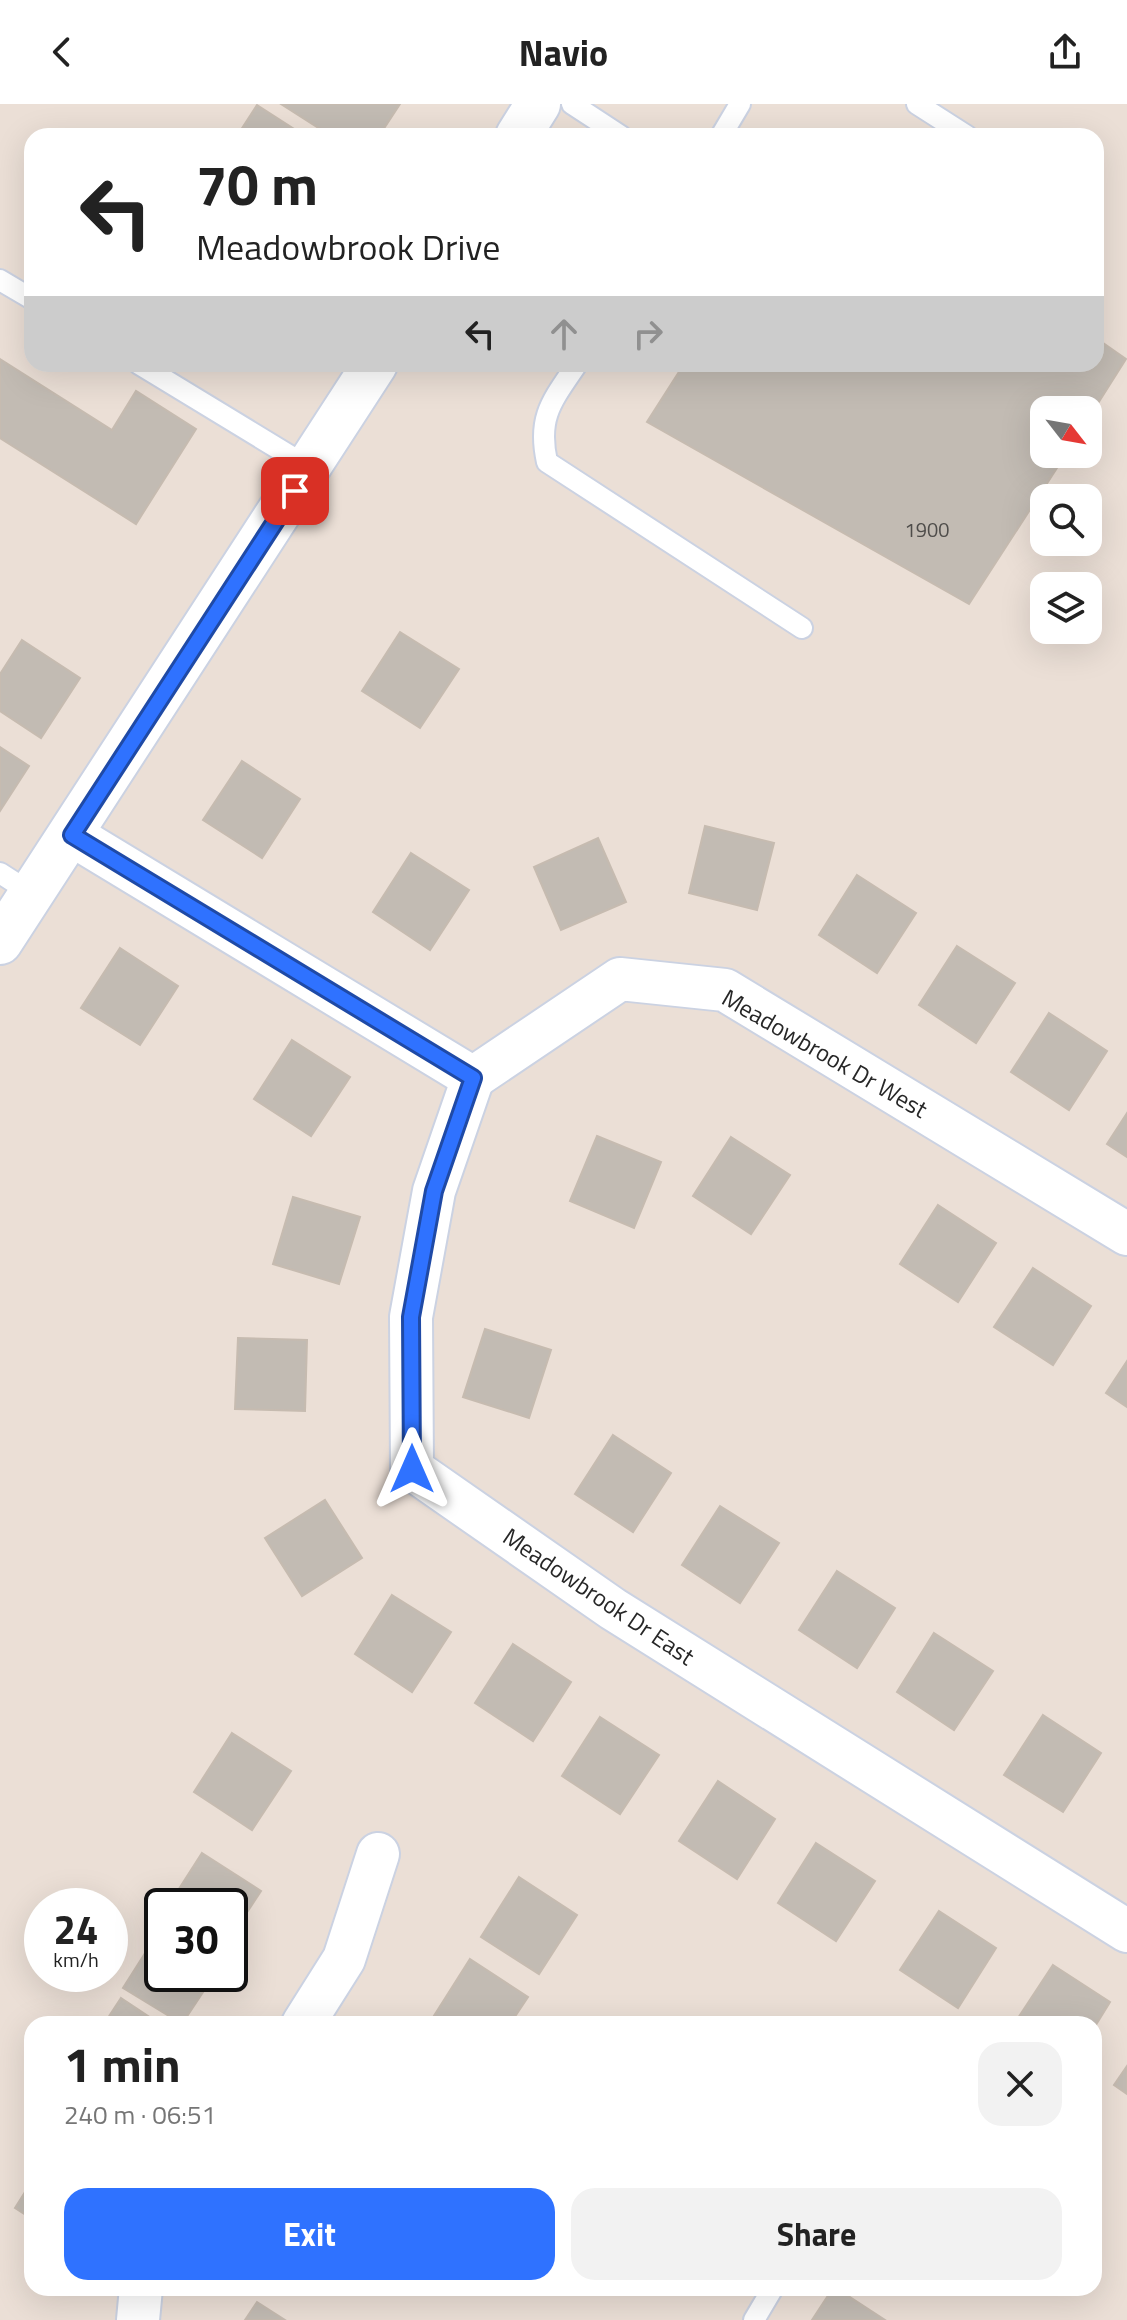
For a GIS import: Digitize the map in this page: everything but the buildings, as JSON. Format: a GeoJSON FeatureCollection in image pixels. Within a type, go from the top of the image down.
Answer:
{"type":"FeatureCollection","features":[{"type":"Feature","properties":{"kind":"street"},"geometry":{"type":"LineString","coordinates":[[523,128],[538,104]]}},
{"type":"Feature","properties":{"kind":"street"},"geometry":{"type":"LineString","coordinates":[[0,942],[15,883],[72,835],[370,372]]}},
{"type":"Feature","properties":{"kind":"street"},"geometry":{"type":"LineString","coordinates":[[72,835],[473,1078]]}},
{"type":"Feature","properties":{"kind":"street","name":"Meadowbrook Dr West"},"geometry":{"type":"LineString","coordinates":[[473,1078],[620,979],[725,990],[1127,1234]]}},
{"type":"Feature","properties":{"kind":"street","name":"Meadowbrook Dr East"},"geometry":{"type":"LineString","coordinates":[[473,1078],[434,1191],[411,1317],[412,1469],[613,1609],[1127,1931]]}},
{"type":"Feature","properties":{"kind":"street"},"geometry":{"type":"LineString","coordinates":[[308,2016],[344,1959],[378,1854]]}},
{"type":"Feature","properties":{"kind":"street"},"geometry":{"type":"LineString","coordinates":[[138,2320],[140,2296]]}},
{"type":"Feature","properties":{"kind":"lane"},"geometry":{"type":"LineString","coordinates":[[572,104],[609,128]]}},
{"type":"Feature","properties":{"kind":"lane"},"geometry":{"type":"LineString","coordinates":[[726,128],[740,104]]}},
{"type":"Feature","properties":{"kind":"lane"},"geometry":{"type":"LineString","coordinates":[[917,104],[954,128]]}},
{"type":"Feature","properties":{"kind":"lane"},"geometry":{"type":"LineString","coordinates":[[0,280],[24,294]]}},
{"type":"Feature","properties":{"kind":"lane"},"geometry":{"type":"LineString","coordinates":[[152,372],[310,468]]}},
{"type":"Feature","properties":{"kind":"lane"},"geometry":{"type":"LineString","coordinates":[[572,372],[547,408],[541,436],[547,462],[802,628]]}},
{"type":"Feature","properties":{"kind":"lane"},"geometry":{"type":"LineString","coordinates":[[754,2320],[768,2296]]}},
{"type":"Feature","properties":{"kind":"route"},"geometry":{"type":"LineString","coordinates":[[295,491],[72,835],[473,1078],[434,1191],[411,1317],[412,1469]]}}]}
